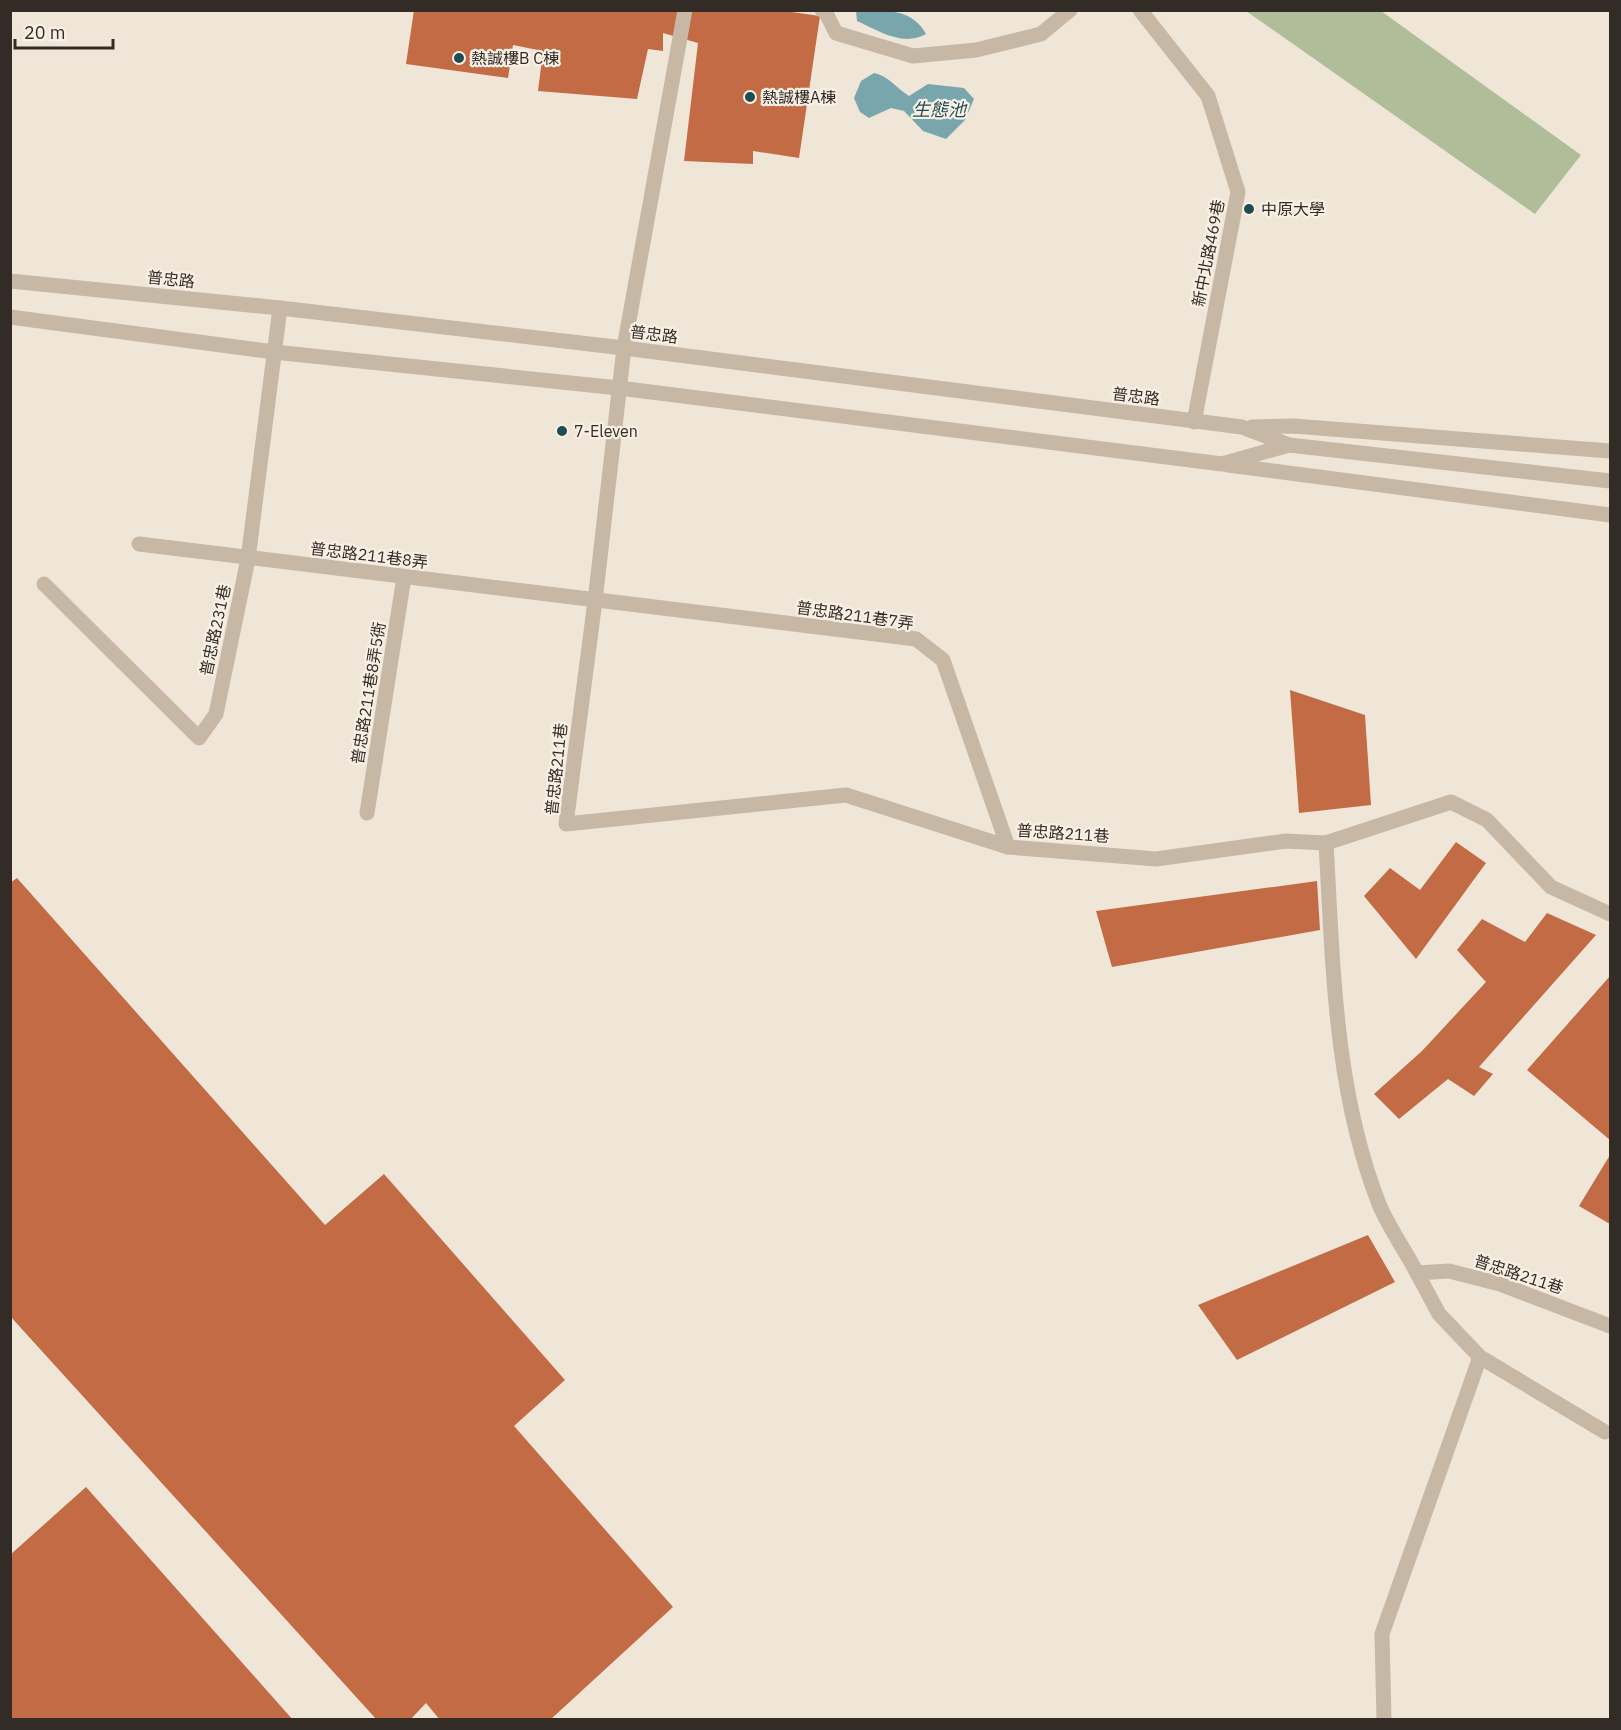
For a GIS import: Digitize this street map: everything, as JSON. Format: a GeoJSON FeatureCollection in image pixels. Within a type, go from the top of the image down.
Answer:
{"type":"FeatureCollection","features":[{"type":"Feature","properties":{"kind":"street","name":"普忠路211巷"},"geometry":{"type":"LineString","coordinates":[[685,10],[624,348],[596,601],[566,824],[846,795],[1008,847],[1156,859],[1286,841],[1326,843]]}},
{"type":"Feature","properties":{"kind":"street"},"geometry":{"type":"LineString","coordinates":[[822,10],[825,11],[836,33],[913,56],[976,50],[1041,34],[1070,10]]}},
{"type":"Feature","properties":{"kind":"street","name":"新中北路469巷"},"geometry":{"type":"LineString","coordinates":[[1140,10],[1208,96],[1238,192],[1194,422]]}},
{"type":"Feature","properties":{"kind":"street","name":"普忠路"},"geometry":{"type":"LineString","coordinates":[[10,280],[280,308],[624,348],[1242,428],[1289,445],[1611,481]]}},
{"type":"Feature","properties":{"kind":"street","name":"普忠路231巷"},"geometry":{"type":"LineString","coordinates":[[44,584],[199,738],[216,714],[248,559],[280,308]]}},
{"type":"Feature","properties":{"kind":"street","name":"普忠路"},"geometry":{"type":"LineString","coordinates":[[10,317],[274,352],[619,388],[1222,464],[1289,445]]}},
{"type":"Feature","properties":{"kind":"street"},"geometry":{"type":"LineString","coordinates":[[1242,428],[1294,426],[1611,451]]}},
{"type":"Feature","properties":{"kind":"street"},"geometry":{"type":"LineString","coordinates":[[1222,464],[1611,515]]}},
{"type":"Feature","properties":{"kind":"street","name":"普忠路211巷8弄"},"geometry":{"type":"LineString","coordinates":[[139,544],[596,601]]}},
{"type":"Feature","properties":{"kind":"street","name":"普忠路211巷8弄5衖"},"geometry":{"type":"LineString","coordinates":[[367,813],[404,577]]}},
{"type":"Feature","properties":{"kind":"street","name":"普忠路211巷7弄"},"geometry":{"type":"LineString","coordinates":[[596,601],[916,639],[943,660],[1008,847]]}},
{"type":"Feature","properties":{"kind":"street"},"geometry":{"type":"LineString","coordinates":[[1605,1432],[1480,1357],[1439,1314],[1380,1205],[1351,1107],[1337,1021],[1326,843],[1451,802],[1487,820],[1551,887],[1611,914]]}},
{"type":"Feature","properties":{"kind":"street","name":"普忠路211巷"},"geometry":{"type":"LineString","coordinates":[[1417,1273],[1449,1271],[1500,1284],[1611,1326]]}},
{"type":"Feature","properties":{"kind":"street"},"geometry":{"type":"LineString","coordinates":[[1384,1719],[1382,1634],[1480,1357]]}},
{"type":"Feature","properties":{"kind":"green space"},"geometry":{"type":"Polygon","coordinates":[[[1246,11],[1381,11],[1581,155],[1535,214],[1246,11]]]}},
{"type":"Feature","properties":{"kind":"water"},"geometry":{"type":"Polygon","coordinates":[[[856,11],[886,11],[905,15],[920,25],[926,34],[909,39],[891,36],[857,21],[856,11]]]}},
{"type":"Feature","properties":{"kind":"water","name":"生態池"},"geometry":{"type":"Polygon","coordinates":[[[874,73],[888,79],[909,96],[928,84],[964,88],[974,99],[965,120],[946,139],[923,131],[904,111],[891,108],[869,118],[860,112],[854,98],[861,81],[874,73]]]}},
{"type":"Feature","properties":{"kind":"building"},"geometry":{"type":"Polygon","coordinates":[[[414,10],[778,10],[820,16],[799,158],[753,151],[753,164],[684,161],[698,43],[663,33],[663,51],[648,49],[637,99],[538,91],[543,51],[513,45],[508,78],[406,64],[414,10]]]}},
{"type":"Feature","properties":{"kind":"building"},"geometry":{"type":"Polygon","coordinates":[[[1290,690],[1365,715],[1371,805],[1299,813],[1290,690]]]}},
{"type":"Feature","properties":{"kind":"building"},"geometry":{"type":"Polygon","coordinates":[[[1456,842],[1486,863],[1416,959],[1364,896],[1390,868],[1420,890],[1456,842]]]}},
{"type":"Feature","properties":{"kind":"building"},"geometry":{"type":"Polygon","coordinates":[[[17,878],[325,1225],[384,1174],[565,1380],[514,1426],[673,1607],[550,1720],[440,1720],[426,1703],[410,1720],[377,1720],[10,1316],[10,883],[17,878]]]}},
{"type":"Feature","properties":{"kind":"building"},"geometry":{"type":"Polygon","coordinates":[[[1317,881],[1320,930],[1112,967],[1096,911],[1317,881]]]}},
{"type":"Feature","properties":{"kind":"building"},"geometry":{"type":"Polygon","coordinates":[[[1547,913],[1596,935],[1479,1067],[1493,1074],[1474,1096],[1448,1079],[1399,1119],[1374,1094],[1422,1051],[1486,982],[1457,950],[1482,919],[1525,942],[1547,913]]]}},
{"type":"Feature","properties":{"kind":"building"},"geometry":{"type":"Polygon","coordinates":[[[1610,976],[1610,1140],[1527,1070],[1610,976]]]}},
{"type":"Feature","properties":{"kind":"building"},"geometry":{"type":"Polygon","coordinates":[[[1610,1155],[1610,1224],[1579,1206],[1610,1155]]]}},
{"type":"Feature","properties":{"kind":"building"},"geometry":{"type":"Polygon","coordinates":[[[1368,1235],[1395,1282],[1237,1360],[1198,1305],[1368,1235]]]}},
{"type":"Feature","properties":{"kind":"building"},"geometry":{"type":"Polygon","coordinates":[[[86,1487],[293,1720],[10,1720],[10,1555],[86,1487]]]}},
{"type":"Feature","properties":{"kind":"place","name":"熱誠樓B C棟"},"geometry":{"type":"Point","coordinates":[459,58]}},
{"type":"Feature","properties":{"kind":"place","name":"熱誠樓A棟"},"geometry":{"type":"Point","coordinates":[750,97]}},
{"type":"Feature","properties":{"kind":"place","name":"中原大學"},"geometry":{"type":"Point","coordinates":[1249,209]}},
{"type":"Feature","properties":{"kind":"place","name":"7-Eleven"},"geometry":{"type":"Point","coordinates":[562,431]}}]}
